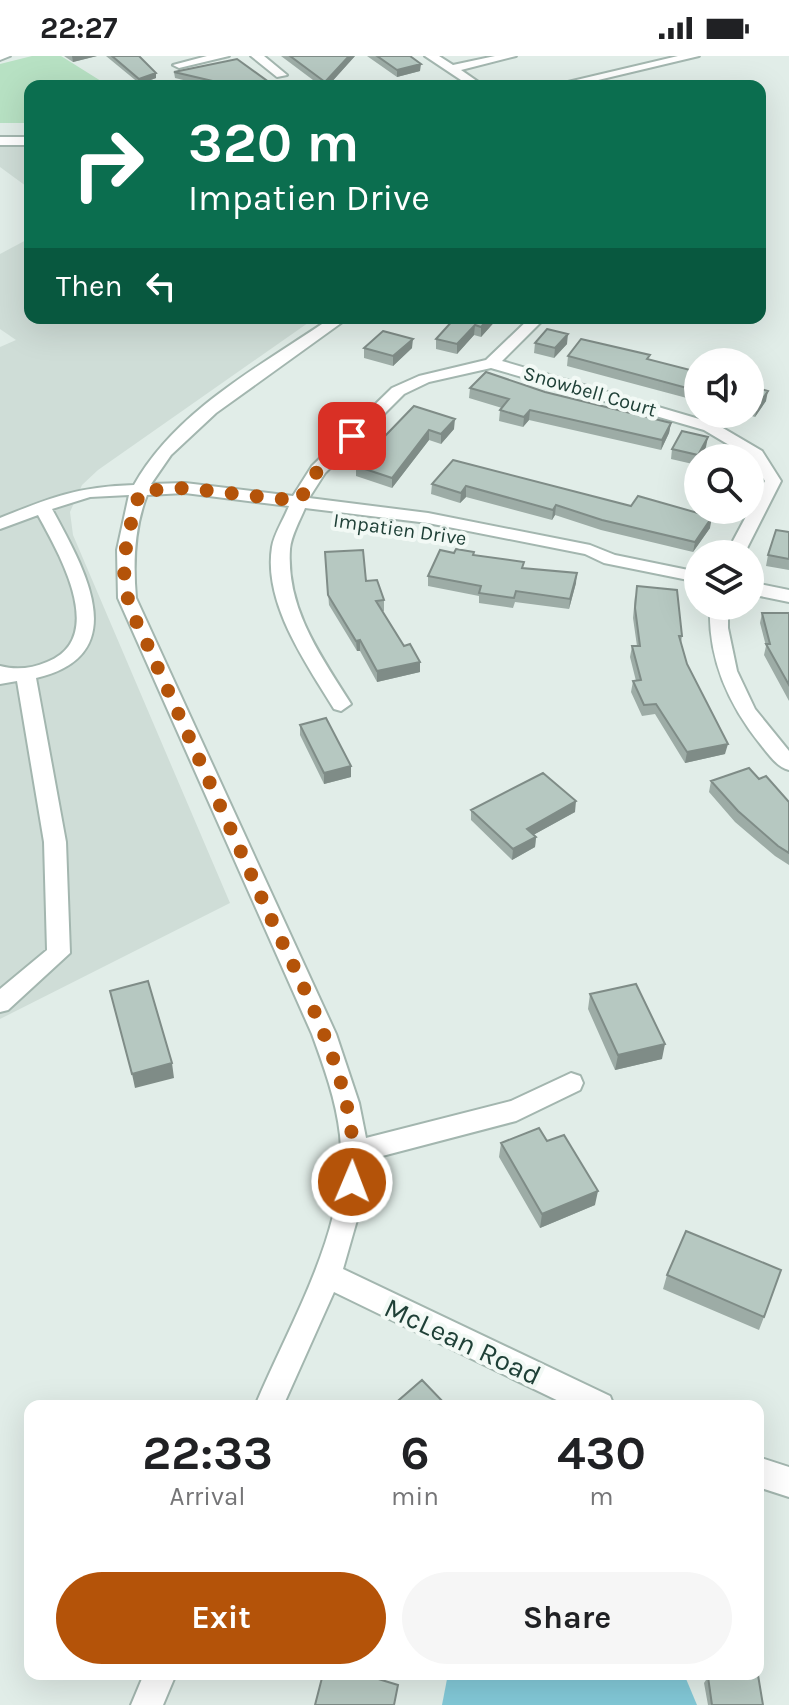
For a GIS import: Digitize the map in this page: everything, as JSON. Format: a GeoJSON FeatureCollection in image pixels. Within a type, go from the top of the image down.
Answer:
{"type":"FeatureCollection","features":[{"type":"Feature","properties":{"kind":"street"},"geometry":{"type":"LineString","coordinates":[[179,65],[223,56]]}},
{"type":"Feature","properties":{"kind":"street"},"geometry":{"type":"LineString","coordinates":[[257,56],[281,75]]}},
{"type":"Feature","properties":{"kind":"street"},"geometry":{"type":"LineString","coordinates":[[431,56],[469,80]]}},
{"type":"Feature","properties":{"kind":"street"},"geometry":{"type":"LineString","coordinates":[[452,69],[510,56]]}},
{"type":"Feature","properties":{"kind":"street"},"geometry":{"type":"LineString","coordinates":[[584,80],[693,56]]}},
{"type":"Feature","properties":{"kind":"street"},"geometry":{"type":"LineString","coordinates":[[0,141],[24,141]]}},
{"type":"Feature","properties":{"kind":"street"},"geometry":{"type":"LineString","coordinates":[[272,1400],[325,1274],[350,1198],[351,1124],[343,1086],[307,999],[127,598],[124,568],[127,539],[140,491],[150,471],[199,419],[333,324]]}},
{"type":"Feature","properties":{"kind":"street"},"geometry":{"type":"LineString","coordinates":[[341,704],[294,626],[284,592],[281,547],[296,508],[318,470],[398,391],[424,379],[491,363],[532,324]]}},
{"type":"Feature","properties":{"kind":"street","name":"Snowbell Court"},"geometry":{"type":"LineString","coordinates":[[491,363],[686,419],[740,441],[771,472],[773,481],[742,540]]}},
{"type":"Feature","properties":{"kind":"street","name":"Impatien Drive"},"geometry":{"type":"LineString","coordinates":[[0,524],[90,492],[140,491],[182,501],[296,508],[583,561],[610,559],[684,574]]}},
{"type":"Feature","properties":{"kind":"street"},"geometry":{"type":"LineString","coordinates":[[1,678],[51,667],[71,656],[82,637],[85,618],[81,581],[42,507]]}},
{"type":"Feature","properties":{"kind":"street"},"geometry":{"type":"LineString","coordinates":[[764,591],[789,596]]}},
{"type":"Feature","properties":{"kind":"street"},"geometry":{"type":"LineString","coordinates":[[720,620],[722,657],[735,691],[760,731],[789,763]]}},
{"type":"Feature","properties":{"kind":"street"},"geometry":{"type":"LineString","coordinates":[[0,1003],[59,953],[55,842],[25,673]]}},
{"type":"Feature","properties":{"kind":"street"},"geometry":{"type":"LineString","coordinates":[[353,1152],[516,1110],[571,1083]]}},
{"type":"Feature","properties":{"kind":"street","name":"McLean Road"},"geometry":{"type":"LineString","coordinates":[[325,1274],[588,1400]]}},
{"type":"Feature","properties":{"kind":"street"},"geometry":{"type":"LineString","coordinates":[[764,1474],[789,1482]]}},
{"type":"Feature","properties":{"kind":"street"},"geometry":{"type":"LineString","coordinates":[[147,1705],[157,1680]]}},
{"type":"Feature","properties":{"kind":"shaded area"},"geometry":{"type":"Polygon","coordinates":[[[24,146],[24,185],[0,167],[0,147],[24,146]]]}},
{"type":"Feature","properties":{"kind":"shaded area"},"geometry":{"type":"Polygon","coordinates":[[[24,241],[24,324],[306,324],[98,470],[82,485],[70,512],[73,535],[230,903],[0,1019],[0,347],[16,340],[0,329],[0,254],[24,241]]]}},
{"type":"Feature","properties":{"kind":"green space"},"geometry":{"type":"Polygon","coordinates":[[[32,56],[61,56],[99,80],[24,80],[24,123],[0,123],[0,64],[32,56]]]}},
{"type":"Feature","properties":{"kind":"water"},"geometry":{"type":"Polygon","coordinates":[[[447,1680],[687,1680],[697,1705],[442,1705],[447,1680]]]}},
{"type":"Feature","properties":{"kind":"building"},"geometry":{"type":"Polygon","coordinates":[[[112,56],[139,56],[156,73],[139,79],[112,56]]]}},
{"type":"Feature","properties":{"kind":"building"},"geometry":{"type":"Polygon","coordinates":[[[290,56],[349,56],[327,80],[322,80],[290,56]]]}},
{"type":"Feature","properties":{"kind":"building"},"geometry":{"type":"Polygon","coordinates":[[[377,56],[410,56],[421,64],[397,70],[377,56]]]}},
{"type":"Feature","properties":{"kind":"building"},"geometry":{"type":"Polygon","coordinates":[[[237,59],[266,80],[208,80],[174,72],[237,59]]]}},
{"type":"Feature","properties":{"kind":"building"},"geometry":{"type":"Polygon","coordinates":[[[450,324],[484,324],[481,327],[475,325],[457,344],[436,339],[450,324]]]}},
{"type":"Feature","properties":{"kind":"building"},"geometry":{"type":"Polygon","coordinates":[[[547,329],[568,334],[555,348],[535,343],[547,329]]]}},
{"type":"Feature","properties":{"kind":"building"},"geometry":{"type":"Polygon","coordinates":[[[383,331],[413,339],[393,356],[364,348],[383,331]]]}},
{"type":"Feature","properties":{"kind":"building"},"geometry":{"type":"Polygon","coordinates":[[[581,339],[650,355],[647,359],[684,368],[684,387],[568,356],[581,339]]]}},
{"type":"Feature","properties":{"kind":"building"},"geometry":{"type":"Polygon","coordinates":[[[486,372],[545,392],[671,423],[662,440],[530,410],[524,417],[500,410],[509,399],[470,388],[486,372]]]}},
{"type":"Feature","properties":{"kind":"building"},"geometry":{"type":"Polygon","coordinates":[[[414,406],[455,419],[441,434],[429,430],[392,478],[356,466],[414,406]]]}},
{"type":"Feature","properties":{"kind":"building"},"geometry":{"type":"Polygon","coordinates":[[[682,431],[708,437],[704,444],[684,444],[684,452],[672,449],[682,431]]]}},
{"type":"Feature","properties":{"kind":"building"},"geometry":{"type":"Polygon","coordinates":[[[453,460],[631,506],[638,496],[684,509],[684,524],[707,524],[696,540],[687,540],[602,520],[556,505],[553,510],[466,486],[461,493],[432,484],[453,460]]]}},
{"type":"Feature","properties":{"kind":"building"},"geometry":{"type":"Polygon","coordinates":[[[776,530],[789,532],[789,559],[768,555],[776,530]]]}},
{"type":"Feature","properties":{"kind":"building"},"geometry":{"type":"Polygon","coordinates":[[[456,549],[474,552],[473,555],[524,562],[522,568],[577,573],[570,599],[516,591],[514,598],[479,593],[481,586],[428,576],[440,550],[454,553],[456,549]]]}},
{"type":"Feature","properties":{"kind":"building"},"geometry":{"type":"Polygon","coordinates":[[[363,550],[366,581],[377,580],[384,600],[376,601],[404,646],[410,644],[420,662],[377,671],[360,640],[356,641],[328,595],[325,552],[363,550]]]}},
{"type":"Feature","properties":{"kind":"building"},"geometry":{"type":"Polygon","coordinates":[[[637,586],[677,590],[682,636],[679,636],[687,664],[728,744],[687,752],[656,704],[644,705],[633,681],[641,680],[632,646],[640,646],[635,608],[637,586]]]}},
{"type":"Feature","properties":{"kind":"building"},"geometry":{"type":"Polygon","coordinates":[[[764,613],[789,613],[789,685],[766,644],[770,644],[764,613]]]}},
{"type":"Feature","properties":{"kind":"building"},"geometry":{"type":"Polygon","coordinates":[[[326,718],[351,766],[324,773],[300,725],[326,718]]]}},
{"type":"Feature","properties":{"kind":"building"},"geometry":{"type":"Polygon","coordinates":[[[749,768],[759,779],[766,776],[789,802],[789,853],[738,811],[711,781],[749,768]]]}},
{"type":"Feature","properties":{"kind":"building"},"geometry":{"type":"Polygon","coordinates":[[[543,773],[576,801],[527,829],[536,837],[513,849],[471,810],[543,773]]]}},
{"type":"Feature","properties":{"kind":"building"},"geometry":{"type":"Polygon","coordinates":[[[148,981],[172,1063],[132,1074],[110,991],[148,981]]]}},
{"type":"Feature","properties":{"kind":"building"},"geometry":{"type":"Polygon","coordinates":[[[636,984],[665,1044],[618,1055],[590,994],[636,984]]]}},
{"type":"Feature","properties":{"kind":"building"},"geometry":{"type":"Polygon","coordinates":[[[539,1128],[547,1141],[564,1135],[598,1191],[542,1214],[501,1143],[539,1128]]]}},
{"type":"Feature","properties":{"kind":"building"},"geometry":{"type":"Polygon","coordinates":[[[686,1231],[781,1270],[764,1317],[667,1275],[686,1231]]]}},
{"type":"Feature","properties":{"kind":"building"},"geometry":{"type":"Polygon","coordinates":[[[422,1380],[441,1400],[399,1400],[422,1380]]]}},
{"type":"Feature","properties":{"kind":"building"},"geometry":{"type":"Polygon","coordinates":[[[321,1680],[382,1680],[398,1685],[394,1705],[315,1705],[321,1680]]]}},
{"type":"Feature","properties":{"kind":"building"},"geometry":{"type":"Polygon","coordinates":[[[708,1680],[759,1680],[763,1705],[712,1705],[708,1680]]]}},
{"type":"Feature","properties":{"kind":"route"},"geometry":{"type":"LineString","coordinates":[[352,436],[318,470],[299,501],[185,488],[140,491],[127,539],[124,568],[127,598],[343,1086],[351,1124],[352,1182]]}}]}
